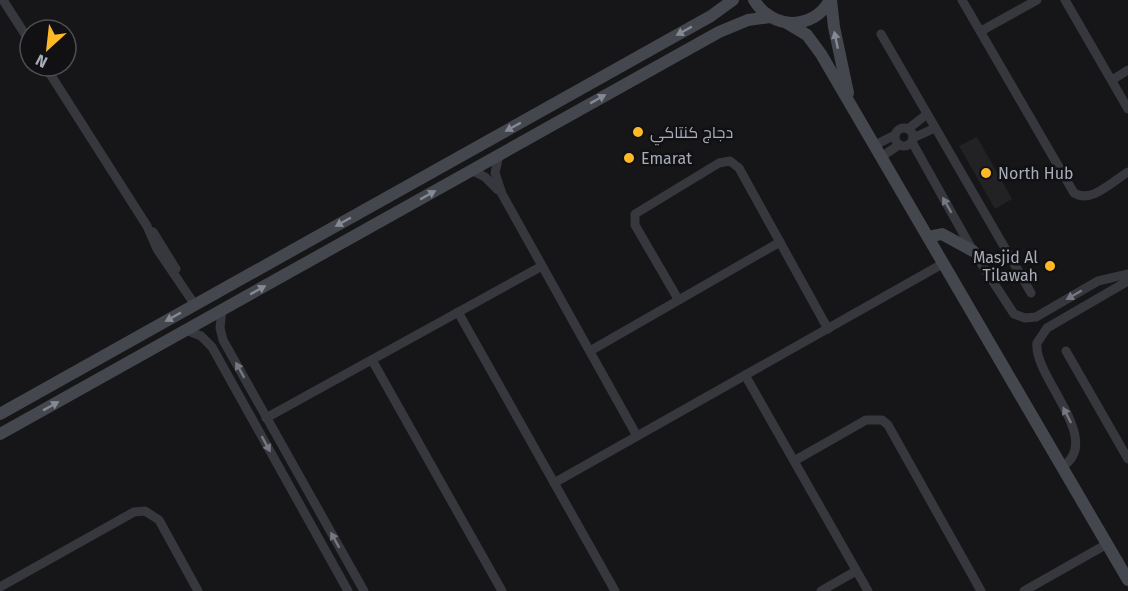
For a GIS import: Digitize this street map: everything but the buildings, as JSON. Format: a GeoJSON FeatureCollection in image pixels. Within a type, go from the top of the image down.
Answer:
{"type":"FeatureCollection","features":[{"type":"Feature","properties":{"kind":"street"},"geometry":{"type":"LineString","coordinates":[[3,0],[18,23]]}},
{"type":"Feature","properties":{"kind":"street"},"geometry":{"type":"LineString","coordinates":[[0,414],[711,16],[733,0]]}},
{"type":"Feature","properties":{"kind":"street"},"geometry":{"type":"LineString","coordinates":[[754,0],[770,17],[787,23],[807,36],[817,47],[1128,580]]}},
{"type":"Feature","properties":{"kind":"street"},"geometry":{"type":"LineString","coordinates":[[787,23],[813,18],[831,0]]}},
{"type":"Feature","properties":{"kind":"street"},"geometry":{"type":"LineString","coordinates":[[831,0],[844,79],[871,139]]}},
{"type":"Feature","properties":{"kind":"street"},"geometry":{"type":"LineString","coordinates":[[962,0],[1074,193],[1082,197],[1091,196],[1128,172]]}},
{"type":"Feature","properties":{"kind":"street"},"geometry":{"type":"LineString","coordinates":[[981,31],[1037,0]]}},
{"type":"Feature","properties":{"kind":"street"},"geometry":{"type":"LineString","coordinates":[[1065,0],[1128,109]]}},
{"type":"Feature","properties":{"kind":"street"},"geometry":{"type":"LineString","coordinates":[[0,434],[719,32],[738,23],[770,17]]}},
{"type":"Feature","properties":{"kind":"street"},"geometry":{"type":"LineString","coordinates":[[881,34],[1031,293]]}},
{"type":"Feature","properties":{"kind":"street"},"geometry":{"type":"LineString","coordinates":[[1112,80],[1128,70]]}},
{"type":"Feature","properties":{"kind":"street"},"geometry":{"type":"LineString","coordinates":[[53,78],[147,226],[157,249],[179,278],[195,305]]}},
{"type":"Feature","properties":{"kind":"street"},"geometry":{"type":"LineString","coordinates":[[895,135],[899,144],[905,146],[927,114]]}},
{"type":"Feature","properties":{"kind":"street"},"geometry":{"type":"LineString","coordinates":[[911,136],[935,128]]}},
{"type":"Feature","properties":{"kind":"street"},"geometry":{"type":"LineString","coordinates":[[871,139],[895,135],[900,129],[911,136],[973,251],[1014,314],[1030,318],[1092,284],[1128,274]]}},
{"type":"Feature","properties":{"kind":"street"},"geometry":{"type":"LineString","coordinates":[[881,157],[899,144]]}},
{"type":"Feature","properties":{"kind":"street"},"geometry":{"type":"LineString","coordinates":[[499,155],[495,173],[502,194],[637,436]]}},
{"type":"Feature","properties":{"kind":"street"},"geometry":{"type":"LineString","coordinates":[[678,299],[635,225],[635,214],[719,163],[730,161],[737,165],[828,328]]}},
{"type":"Feature","properties":{"kind":"street"},"geometry":{"type":"LineString","coordinates":[[471,171],[485,177],[502,194]]}},
{"type":"Feature","properties":{"kind":"street"},"geometry":{"type":"LineString","coordinates":[[928,237],[942,234],[973,251]]}},
{"type":"Feature","properties":{"kind":"street"},"geometry":{"type":"LineString","coordinates":[[590,351],[780,242]]}},
{"type":"Feature","properties":{"kind":"street"},"geometry":{"type":"LineString","coordinates":[[554,483],[944,263]]}},
{"type":"Feature","properties":{"kind":"street"},"geometry":{"type":"LineString","coordinates":[[266,418],[542,266]]}},
{"type":"Feature","properties":{"kind":"street"},"geometry":{"type":"LineString","coordinates":[[1062,467],[1070,461],[1073,454],[1074,430],[1039,361],[1036,349],[1042,332],[1128,281]]}},
{"type":"Feature","properties":{"kind":"street"},"geometry":{"type":"LineString","coordinates":[[1092,284],[1097,290],[1098,298]]}},
{"type":"Feature","properties":{"kind":"street"},"geometry":{"type":"LineString","coordinates":[[222,310],[220,328],[223,340],[364,591]]}},
{"type":"Feature","properties":{"kind":"street"},"geometry":{"type":"LineString","coordinates":[[1047,310],[1054,324]]}},
{"type":"Feature","properties":{"kind":"street"},"geometry":{"type":"LineString","coordinates":[[458,312],[615,591]]}},
{"type":"Feature","properties":{"kind":"street"},"geometry":{"type":"LineString","coordinates":[[186,330],[201,336],[212,347],[348,591]]}},
{"type":"Feature","properties":{"kind":"street"},"geometry":{"type":"LineString","coordinates":[[1066,351],[1128,459]]}},
{"type":"Feature","properties":{"kind":"street"},"geometry":{"type":"LineString","coordinates":[[372,360],[502,591]]}},
{"type":"Feature","properties":{"kind":"street"},"geometry":{"type":"LineString","coordinates":[[745,375],[868,591]]}},
{"type":"Feature","properties":{"kind":"street"},"geometry":{"type":"LineString","coordinates":[[794,461],[866,420],[874,418],[882,420],[981,591]]}},
{"type":"Feature","properties":{"kind":"street"},"geometry":{"type":"LineString","coordinates":[[0,587],[134,512],[145,511],[159,520],[198,591]]}},
{"type":"Feature","properties":{"kind":"street"},"geometry":{"type":"LineString","coordinates":[[1024,591],[1107,544]]}},
{"type":"Feature","properties":{"kind":"street"},"geometry":{"type":"LineString","coordinates":[[821,591],[856,571]]}},
{"type":"Feature","properties":{"kind":"shaded area","name":"North Hub"},"geometry":{"type":"Polygon","coordinates":[[[977,137],[1012,199],[995,209],[959,146],[977,137]]]}},
{"type":"Feature","properties":{"kind":"place","name":"دجاج كنتاكي"},"geometry":{"type":"Point","coordinates":[638,132]}},
{"type":"Feature","properties":{"kind":"place","name":"Emarat"},"geometry":{"type":"Point","coordinates":[629,158]}},
{"type":"Feature","properties":{"kind":"place","name":"North Hub"},"geometry":{"type":"Point","coordinates":[986,173]}},
{"type":"Feature","properties":{"kind":"place","name":"Masjid Al Tilawah"},"geometry":{"type":"Point","coordinates":[1050,266]}}]}
